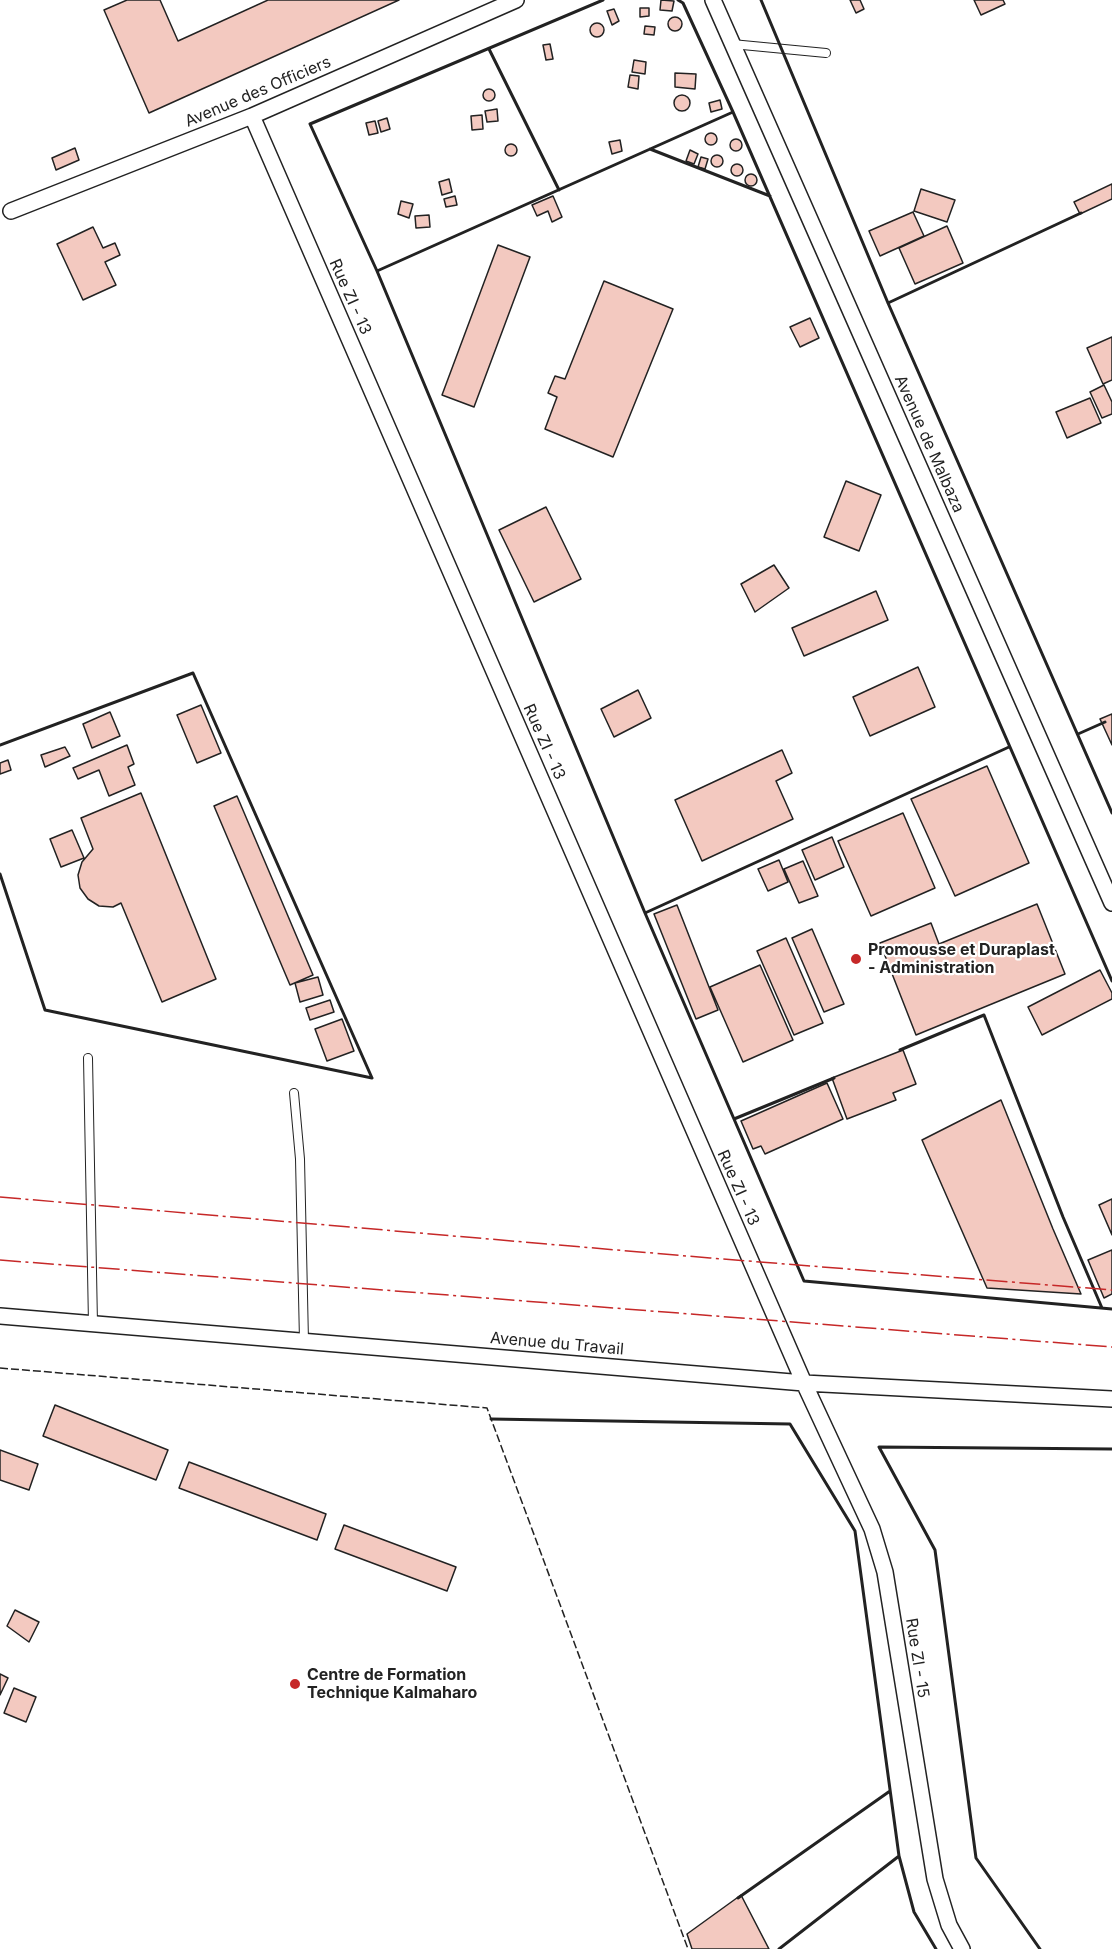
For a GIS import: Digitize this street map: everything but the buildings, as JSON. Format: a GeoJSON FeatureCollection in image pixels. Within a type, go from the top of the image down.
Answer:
{"type":"FeatureCollection","features":[{"type":"Feature","properties":{"kind":"street","name":"Avenue des Officiers"},"geometry":{"type":"LineString","coordinates":[[11,211],[252,116],[516,0]]}},
{"type":"Feature","properties":{"kind":"street","name":"Avenue de Malbaza"},"geometry":{"type":"LineString","coordinates":[[713,0],[1112,903]]}},
{"type":"Feature","properties":{"kind":"street","name":"Rue ZI - 13"},"geometry":{"type":"LineString","coordinates":[[252,116],[804,1383]]}},
{"type":"Feature","properties":{"kind":"street","name":"Avenue du Travail"},"geometry":{"type":"LineString","coordinates":[[0,1316],[804,1383],[1112,1399]]}},
{"type":"Feature","properties":{"kind":"street","name":"Rue ZI - 15"},"geometry":{"type":"LineString","coordinates":[[804,1383],[872,1529],[885,1572],[935,1879],[949,1925],[962,1949]]}},
{"type":"Feature","properties":{"kind":"lane"},"geometry":{"type":"LineString","coordinates":[[732,44],[826,53]]}},
{"type":"Feature","properties":{"kind":"lane"},"geometry":{"type":"LineString","coordinates":[[88,1058],[93,1324]]}},
{"type":"Feature","properties":{"kind":"lane"},"geometry":{"type":"LineString","coordinates":[[294,1093],[300,1159],[304,1341]]}},
{"type":"Feature","properties":{"kind":"fence"},"geometry":{"type":"LineString","coordinates":[[0,1368],[487,1408],[688,1949]]}},
{"type":"Feature","properties":{"kind":"wall"},"geometry":{"type":"LineString","coordinates":[[603,0],[310,124],[377,271],[645,913],[804,1281],[1112,1309]]}},
{"type":"Feature","properties":{"kind":"wall"},"geometry":{"type":"LineString","coordinates":[[678,0],[683,3],[733,112],[1112,981]]}},
{"type":"Feature","properties":{"kind":"wall"},"geometry":{"type":"LineString","coordinates":[[761,0],[888,303],[1112,813]]}},
{"type":"Feature","properties":{"kind":"wall"},"geometry":{"type":"LineString","coordinates":[[489,49],[559,190]]}},
{"type":"Feature","properties":{"kind":"wall"},"geometry":{"type":"LineString","coordinates":[[377,271],[733,112]]}},
{"type":"Feature","properties":{"kind":"wall"},"geometry":{"type":"LineString","coordinates":[[650,149],[770,196]]}},
{"type":"Feature","properties":{"kind":"wall"},"geometry":{"type":"LineString","coordinates":[[888,303],[1081,213]]}},
{"type":"Feature","properties":{"kind":"wall"},"geometry":{"type":"LineString","coordinates":[[0,745],[193,673],[372,1078]]}},
{"type":"Feature","properties":{"kind":"wall"},"geometry":{"type":"LineString","coordinates":[[1078,734],[1105,722]]}},
{"type":"Feature","properties":{"kind":"wall"},"geometry":{"type":"LineString","coordinates":[[645,913],[1009,747]]}},
{"type":"Feature","properties":{"kind":"wall"},"geometry":{"type":"LineString","coordinates":[[0,874],[45,1010],[372,1078]]}},
{"type":"Feature","properties":{"kind":"wall"},"geometry":{"type":"LineString","coordinates":[[900,1050],[984,1015],[1063,1217],[1102,1308]]}},
{"type":"Feature","properties":{"kind":"wall"},"geometry":{"type":"LineString","coordinates":[[734,1119],[834,1078]]}},
{"type":"Feature","properties":{"kind":"wall"},"geometry":{"type":"LineString","coordinates":[[491,1419],[790,1424],[855,1531],[899,1856]]}},
{"type":"Feature","properties":{"kind":"wall"},"geometry":{"type":"LineString","coordinates":[[1040,1949],[976,1858],[935,1550],[879,1447],[1112,1449]]}},
{"type":"Feature","properties":{"kind":"wall"},"geometry":{"type":"LineString","coordinates":[[738,1898],[890,1791]]}},
{"type":"Feature","properties":{"kind":"wall"},"geometry":{"type":"LineString","coordinates":[[779,1949],[899,1856],[914,1912],[936,1949]]}},
{"type":"Feature","properties":{"kind":"power"},"geometry":{"type":"LineString","coordinates":[[0,1197],[1112,1290]]}},
{"type":"Feature","properties":{"kind":"power"},"geometry":{"type":"LineString","coordinates":[[0,1260],[1112,1347]]}},
{"type":"Feature","properties":{"kind":"place","name":"Promousse et Duraplast - Administration"},"geometry":{"type":"Point","coordinates":[856,959]}},
{"type":"Feature","properties":{"kind":"place","name":"Centre de Formation Technique Kalmaharo"},"geometry":{"type":"Point","coordinates":[295,1684]}}]}
